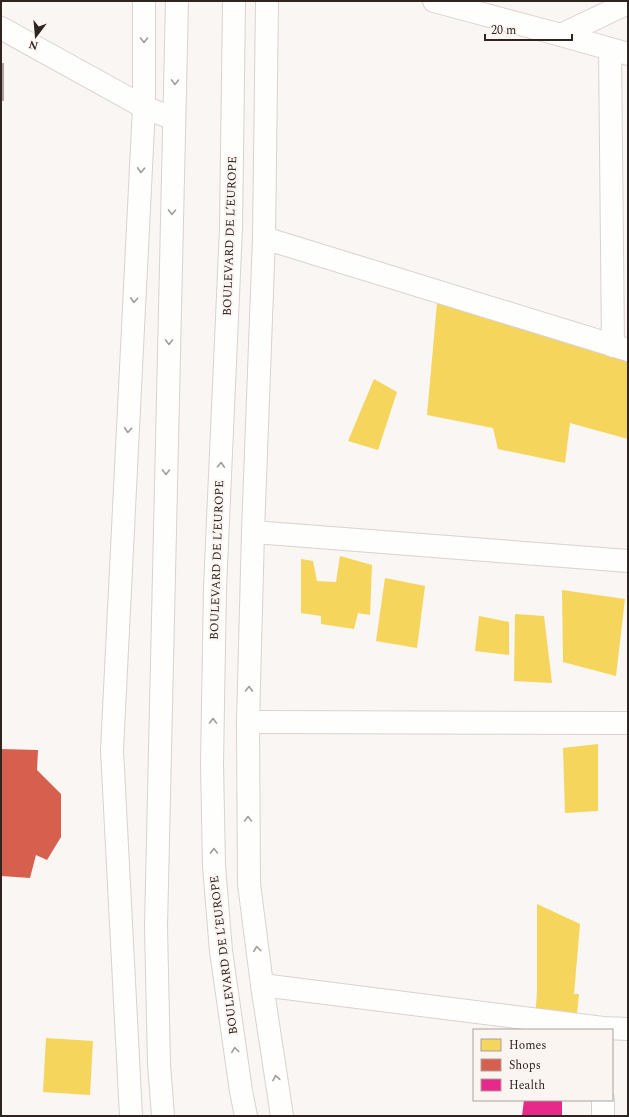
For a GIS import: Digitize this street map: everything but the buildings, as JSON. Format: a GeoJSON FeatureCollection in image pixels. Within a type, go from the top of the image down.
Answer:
{"type":"FeatureCollection","features":[{"type":"Feature","properties":{"kind":"main road"},"geometry":{"type":"LineString","coordinates":[[131,1116],[112,750],[144,106],[144,1]]}},
{"type":"Feature","properties":{"kind":"main road"},"geometry":{"type":"LineString","coordinates":[[163,1116],[159,1064],[156,927],[177,1]]}},
{"type":"Feature","properties":{"kind":"main road","name":"BOULEVARD DE L’EUROPE"},"geometry":{"type":"LineString","coordinates":[[234,1],[231,228],[215,588],[212,763],[214,866],[221,951],[246,1116]]}},
{"type":"Feature","properties":{"kind":"main road"},"geometry":{"type":"LineString","coordinates":[[267,1],[264,238],[253,532],[248,722],[249,884],[262,985],[282,1116]]}},
{"type":"Feature","properties":{"kind":"main road"},"geometry":{"type":"LineString","coordinates":[[264,238],[620,348],[619,51],[561,34],[434,1]]}},
{"type":"Feature","properties":{"kind":"main road"},"geometry":{"type":"LineString","coordinates":[[561,34],[628,3]]}},
{"type":"Feature","properties":{"kind":"main road"},"geometry":{"type":"LineString","coordinates":[[1,28],[144,106],[174,119]]}},
{"type":"Feature","properties":{"kind":"main road"},"geometry":{"type":"LineString","coordinates":[[253,532],[628,561]]}},
{"type":"Feature","properties":{"kind":"main road"},"geometry":{"type":"LineString","coordinates":[[248,722],[628,722]]}},
{"type":"Feature","properties":{"kind":"main road"},"geometry":{"type":"LineString","coordinates":[[262,985],[603,1029],[628,1029]]}},
{"type":"Feature","properties":{"kind":"main road"},"geometry":{"type":"LineString","coordinates":[[603,1101],[603,1116]]}}]}
